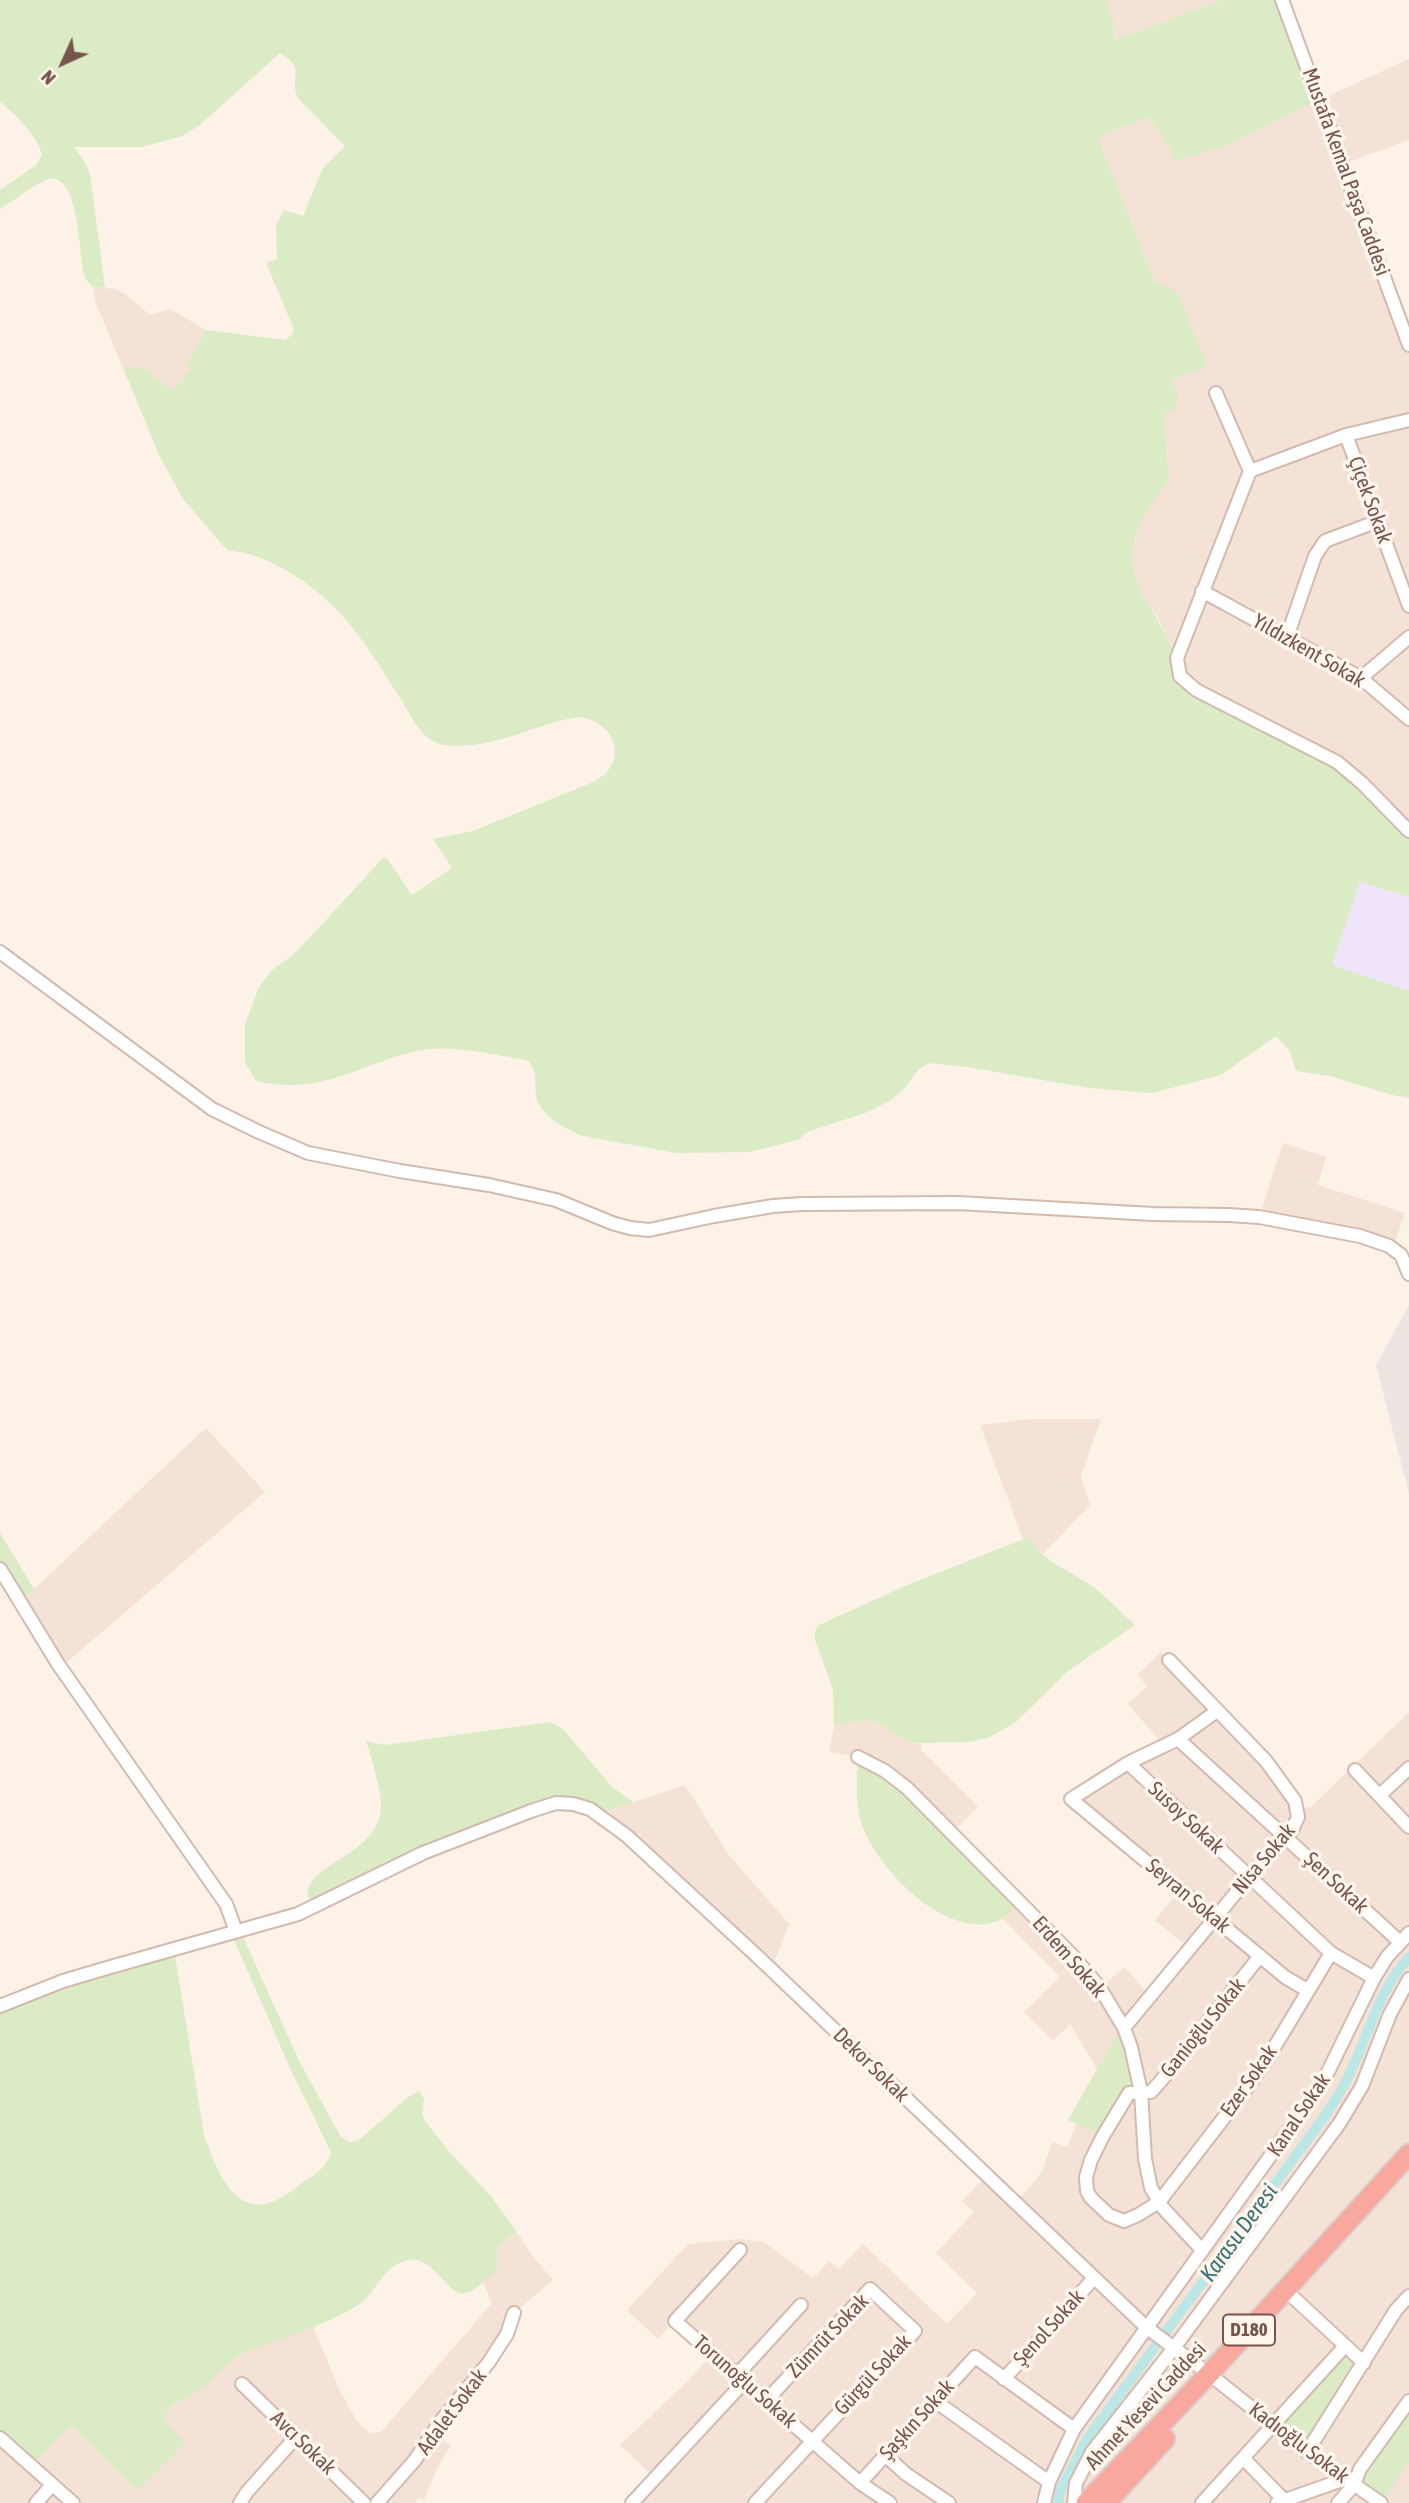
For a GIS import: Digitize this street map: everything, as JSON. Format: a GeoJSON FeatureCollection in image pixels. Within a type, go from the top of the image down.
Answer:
{"type":"FeatureCollection","features":[{"type":"Feature","properties":{"kind":"highway","name":"Ahmet Yesevi Caddesi"},"geometry":{"type":"LineString","coordinates":[[1106,2503],[1409,2154]]}},
{"type":"Feature","properties":{"kind":"highway","name":"Ahmet Yesevi Caddesi"},"geometry":{"type":"LineString","coordinates":[[1086,2503],[1294,2298],[1409,2171]]}},
{"type":"Feature","properties":{"kind":"street","name":"Mustafa Kemal Paşa Caddesi"},"geometry":{"type":"LineString","coordinates":[[1282,0],[1409,345]]}},
{"type":"Feature","properties":{"kind":"street"},"geometry":{"type":"LineString","coordinates":[[1216,393],[1250,471],[1177,658],[1180,676],[1205,695],[1337,762],[1362,783],[1409,831]]}},
{"type":"Feature","properties":{"kind":"street"},"geometry":{"type":"LineString","coordinates":[[1250,471],[1346,435],[1409,420]]}},
{"type":"Feature","properties":{"kind":"street","name":"Çiçek Sokak"},"geometry":{"type":"LineString","coordinates":[[1346,435],[1409,606]]}},
{"type":"Feature","properties":{"kind":"street"},"geometry":{"type":"LineString","coordinates":[[1287,637],[1321,544],[1378,521]]}},
{"type":"Feature","properties":{"kind":"street","name":"Yıldızkent Sokak"},"geometry":{"type":"LineString","coordinates":[[1202,591],[1361,678],[1409,719]]}},
{"type":"Feature","properties":{"kind":"street"},"geometry":{"type":"LineString","coordinates":[[1361,678],[1409,636]]}},
{"type":"Feature","properties":{"kind":"street"},"geometry":{"type":"LineString","coordinates":[[0,952],[212,1109],[259,1132],[308,1153],[489,1185],[556,1200],[630,1228],[649,1230],[773,1206],[802,1205],[958,1203],[1259,1217],[1360,1236],[1395,1249],[1401,1255],[1409,1274]]}},
{"type":"Feature","properties":{"kind":"street"},"geometry":{"type":"LineString","coordinates":[[0,1569],[58,1664],[226,1904],[236,1931],[63,1981],[0,2006]]}},
{"type":"Feature","properties":{"kind":"street","name":"Nisa Sokak"},"geometry":{"type":"LineString","coordinates":[[1124,2028],[1249,1877],[1286,1838],[1298,1817],[1295,1801],[1266,1761],[1169,1660]]}},
{"type":"Feature","properties":{"kind":"street"},"geometry":{"type":"LineString","coordinates":[[1128,1763],[1178,1740],[1217,1711]]}},
{"type":"Feature","properties":{"kind":"street","name":"Şen Sokak"},"geometry":{"type":"LineString","coordinates":[[1178,1740],[1286,1838],[1404,1937]]}},
{"type":"Feature","properties":{"kind":"street","name":"Erdem Sokak"},"geometry":{"type":"LineString","coordinates":[[858,1757],[878,1766],[899,1782],[1072,1955],[1100,1989],[1124,2028],[1141,2092],[1148,2177],[1158,2202],[1202,2250]]}},
{"type":"Feature","properties":{"kind":"street","name":"Seyran Sokak"},"geometry":{"type":"LineString","coordinates":[[1128,1763],[1071,1799],[1285,1977],[1307,1990]]}},
{"type":"Feature","properties":{"kind":"street","name":"Susoy Sokak"},"geometry":{"type":"LineString","coordinates":[[1128,1763],[1331,1953],[1374,1978]]}},
{"type":"Feature","properties":{"kind":"street"},"geometry":{"type":"LineString","coordinates":[[1380,1795],[1409,1768]]}},
{"type":"Feature","properties":{"kind":"street"},"geometry":{"type":"LineString","coordinates":[[1355,1770],[1409,1827]]}},
{"type":"Feature","properties":{"kind":"street","name":"Dekor Sokak"},"geometry":{"type":"LineString","coordinates":[[236,1931],[298,1914],[423,1853],[531,1811],[556,1803],[590,1809],[627,1836],[758,1957],[1146,2327],[1174,2348]]}},
{"type":"Feature","properties":{"kind":"street","name":"Kanal Sokak"},"geometry":{"type":"LineString","coordinates":[[1044,2503],[1049,2482],[1074,2429],[1322,2084],[1374,1978],[1404,1937]]}},
{"type":"Feature","properties":{"kind":"street","name":"Ezer Sokak"},"geometry":{"type":"LineString","coordinates":[[1158,2202],[1266,2061],[1331,1953]]}},
{"type":"Feature","properties":{"kind":"street","name":"Ganioğlu Sokak"},"geometry":{"type":"LineString","coordinates":[[1158,2202],[1130,2219],[1116,2219],[1091,2198],[1086,2184],[1087,2170],[1103,2136],[1129,2093],[1151,2092],[1260,1956]]}},
{"type":"Feature","properties":{"kind":"street"},"geometry":{"type":"LineString","coordinates":[[1074,2503],[1076,2483],[1092,2452],[1174,2348],[1339,2124],[1362,2086],[1393,2006],[1409,1979]]}},
{"type":"Feature","properties":{"kind":"street","name":"Torunoğlu Sokak"},"geometry":{"type":"LineString","coordinates":[[740,2250],[675,2321],[860,2483],[890,2503]]}},
{"type":"Feature","properties":{"kind":"street","name":"Şenol Sokak"},"geometry":{"type":"LineString","coordinates":[[1004,2379],[1094,2278]]}},
{"type":"Feature","properties":{"kind":"street","name":"Zümrüt Sokak"},"geometry":{"type":"LineString","coordinates":[[766,2402],[870,2289],[892,2309]]}},
{"type":"Feature","properties":{"kind":"street"},"geometry":{"type":"LineString","coordinates":[[1307,2452],[1396,2310],[1409,2296]]}},
{"type":"Feature","properties":{"kind":"street"},"geometry":{"type":"LineString","coordinates":[[1294,2298],[1364,2363]]}},
{"type":"Feature","properties":{"kind":"street"},"geometry":{"type":"LineString","coordinates":[[632,2503],[801,2305]]}},
{"type":"Feature","properties":{"kind":"street","name":"Gürgül Sokak"},"geometry":{"type":"LineString","coordinates":[[812,2441],[915,2331],[892,2309]]}},
{"type":"Feature","properties":{"kind":"street","name":"Adalet Sokak"},"geometry":{"type":"LineString","coordinates":[[377,2503],[415,2460],[440,2422],[489,2362],[507,2334],[514,2313]]}},
{"type":"Feature","properties":{"kind":"street"},"geometry":{"type":"LineString","coordinates":[[1202,2503],[1345,2346]]}},
{"type":"Feature","properties":{"kind":"street","name":"Kadıoğlu Sokak"},"geometry":{"type":"LineString","coordinates":[[1174,2348],[1307,2452],[1381,2503]]}},
{"type":"Feature","properties":{"kind":"street","name":"Şaşkın Sokak"},"geometry":{"type":"LineString","coordinates":[[860,2483],[975,2357],[1004,2379]]}},
{"type":"Feature","properties":{"kind":"street"},"geometry":{"type":"LineString","coordinates":[[1004,2379],[1074,2429]]}},
{"type":"Feature","properties":{"kind":"street","name":"Avcı Sokak"},"geometry":{"type":"LineString","coordinates":[[242,2384],[364,2503]]}},
{"type":"Feature","properties":{"kind":"street"},"geometry":{"type":"LineString","coordinates":[[935,2401],[1049,2482]]}},
{"type":"Feature","properties":{"kind":"street"},"geometry":{"type":"LineString","coordinates":[[1338,2503],[1349,2482],[1409,2401]]}},
{"type":"Feature","properties":{"kind":"street"},"geometry":{"type":"LineString","coordinates":[[240,2503],[296,2437]]}},
{"type":"Feature","properties":{"kind":"street"},"geometry":{"type":"LineString","coordinates":[[0,2438],[73,2503]]}},
{"type":"Feature","properties":{"kind":"street"},"geometry":{"type":"LineString","coordinates":[[762,2501],[812,2441]]}},
{"type":"Feature","properties":{"kind":"street"},"geometry":{"type":"LineString","coordinates":[[886,2455],[906,2474],[949,2503]]}},
{"type":"Feature","properties":{"kind":"street"},"geometry":{"type":"LineString","coordinates":[[1244,2459],[1280,2501],[1349,2482]]}},
{"type":"Feature","properties":{"kind":"street"},"geometry":{"type":"LineString","coordinates":[[36,2503],[52,2485]]}},
{"type":"Feature","properties":{"kind":"shaded area"},"geometry":{"type":"Polygon","coordinates":[[[1105,0],[1222,0],[1115,40],[1114,27],[1105,0]]]}},
{"type":"Feature","properties":{"kind":"shaded area"},"geometry":{"type":"Polygon","coordinates":[[[1409,59],[1409,140],[1343,164],[1409,345],[1409,831],[1196,690],[1135,582],[1131,558],[1134,542],[1141,522],[1169,480],[1164,414],[1172,380],[1206,366],[1154,281],[1098,137],[1149,117],[1171,149],[1174,161],[1224,147],[1409,59]]]}},
{"type":"Feature","properties":{"kind":"shaded area"},"geometry":{"type":"Polygon","coordinates":[[[93,287],[124,293],[150,315],[170,309],[206,330],[187,363],[192,368],[173,391],[143,367],[123,368],[95,301],[93,287]]]}},
{"type":"Feature","properties":{"kind":"shaded area"},"geometry":{"type":"Polygon","coordinates":[[[1360,882],[1409,897],[1409,1061],[1308,1034],[1360,882]]]}},
{"type":"Feature","properties":{"kind":"shaded area"},"geometry":{"type":"Polygon","coordinates":[[[1283,1143],[1326,1157],[1318,1185],[1405,1213],[1393,1248],[1259,1217],[1283,1143]]]}},
{"type":"Feature","properties":{"kind":"shaded area"},"geometry":{"type":"Polygon","coordinates":[[[1409,1305],[1409,1494],[1376,1365],[1409,1305]]]}},
{"type":"Feature","properties":{"kind":"shaded area"},"geometry":{"type":"Polygon","coordinates":[[[1032,1419],[1101,1419],[1081,1476],[1090,1505],[1043,1554],[1029,1537],[1023,1539],[980,1425],[1032,1419]]]}},
{"type":"Feature","properties":{"kind":"shaded area"},"geometry":{"type":"Polygon","coordinates":[[[206,1428],[265,1492],[60,1668],[20,1602],[206,1428]]]}},
{"type":"Feature","properties":{"kind":"shaded area"},"geometry":{"type":"Polygon","coordinates":[[[1161,1652],[1246,1740],[1298,1809],[1311,1807],[1409,1712],[1409,2503],[632,2503],[655,2478],[620,2445],[688,2381],[712,2354],[675,2321],[658,2339],[627,2310],[688,2244],[740,2239],[764,2242],[813,2278],[829,2261],[839,2269],[863,2244],[947,2324],[977,2293],[936,2253],[974,2212],[962,2201],[986,2176],[1016,2203],[1042,2172],[1052,2142],[1067,2147],[1076,2124],[1068,2120],[1097,2069],[1070,2024],[1053,2041],[1024,2012],[1060,1977],[1003,1919],[1020,1902],[1100,1988],[1125,1967],[1150,1996],[1190,1949],[1155,1920],[1180,1890],[1071,1799],[1163,1745],[1128,1704],[1147,1686],[1137,1675],[1161,1652]]]}},
{"type":"Feature","properties":{"kind":"shaded area"},"geometry":{"type":"Polygon","coordinates":[[[867,1720],[880,1723],[898,1737],[921,1744],[921,1750],[978,1807],[951,1834],[858,1757],[829,1752],[834,1725],[867,1720]]]}},
{"type":"Feature","properties":{"kind":"shaded area"},"geometry":{"type":"Polygon","coordinates":[[[685,1785],[729,1855],[789,1924],[771,1970],[598,1814],[685,1785]]]}},
{"type":"Feature","properties":{"kind":"shaded area"},"geometry":{"type":"Polygon","coordinates":[[[517,2232],[553,2280],[514,2313],[507,2334],[432,2435],[451,2445],[424,2500],[418,2498],[415,2503],[0,2503],[0,2438],[71,2425],[163,2419],[174,2402],[185,2401],[234,2359],[250,2350],[313,2326],[340,2391],[357,2421],[370,2433],[381,2432],[492,2303],[483,2281],[496,2271],[498,2248],[517,2232]]]}},
{"type":"Feature","properties":{"kind":"green space"},"geometry":{"type":"Polygon","coordinates":[[[0,0],[1105,0],[1112,16],[1115,40],[1222,0],[1282,0],[1319,100],[1224,147],[1174,161],[1171,149],[1149,117],[1098,137],[1154,281],[1177,291],[1207,366],[1172,380],[1178,396],[1176,409],[1164,414],[1169,480],[1148,510],[1135,538],[1133,568],[1138,585],[1171,647],[1180,676],[1337,762],[1409,831],[1409,897],[1360,882],[1332,965],[1409,991],[1409,1098],[1330,1076],[1296,1071],[1289,1050],[1276,1036],[1221,1075],[1152,1093],[1089,1088],[930,1063],[919,1069],[904,1089],[891,1100],[868,1112],[807,1132],[798,1140],[750,1152],[677,1153],[583,1136],[570,1130],[551,1118],[538,1102],[535,1074],[531,1064],[526,1060],[482,1052],[422,1050],[316,1083],[298,1085],[256,1081],[245,1062],[245,1024],[259,987],[272,970],[293,955],[382,859],[386,857],[412,895],[452,868],[433,839],[473,831],[593,782],[612,765],[614,745],[610,735],[602,727],[592,720],[579,717],[481,744],[445,745],[432,741],[416,725],[373,656],[341,614],[289,572],[258,557],[227,550],[183,499],[160,457],[123,368],[143,367],[173,391],[192,368],[187,364],[206,330],[285,340],[293,334],[293,327],[266,263],[277,259],[276,225],[284,210],[303,216],[323,168],[345,146],[298,98],[293,64],[280,53],[200,125],[182,136],[142,147],[74,147],[90,174],[105,288],[93,287],[85,276],[71,199],[65,186],[57,179],[46,180],[34,186],[0,209],[0,190],[36,165],[42,155],[31,133],[0,102],[0,0]]]}},
{"type":"Feature","properties":{"kind":"green space"},"geometry":{"type":"Polygon","coordinates":[[[0,1533],[34,1589],[20,1602],[0,1569],[0,1533]]]}},
{"type":"Feature","properties":{"kind":"green space"},"geometry":{"type":"Polygon","coordinates":[[[1029,1537],[1040,1552],[1095,1589],[1135,1625],[1068,1671],[1016,1722],[988,1738],[967,1742],[913,1743],[898,1737],[880,1723],[867,1720],[834,1725],[833,1689],[815,1640],[815,1631],[819,1625],[905,1586],[1029,1537]]]}},
{"type":"Feature","properties":{"kind":"green space"},"geometry":{"type":"Polygon","coordinates":[[[550,1722],[563,1729],[612,1787],[633,1802],[598,1814],[573,1804],[531,1811],[311,1908],[308,1892],[314,1879],[358,1846],[377,1824],[381,1810],[380,1795],[366,1741],[384,1745],[550,1722]]]}},
{"type":"Feature","properties":{"kind":"green space"},"geometry":{"type":"Polygon","coordinates":[[[858,1757],[878,1766],[1020,1902],[999,1921],[975,1924],[954,1919],[933,1909],[914,1895],[881,1859],[861,1822],[857,1798],[858,1757]]]}},
{"type":"Feature","properties":{"kind":"green space"},"geometry":{"type":"Polygon","coordinates":[[[240,1930],[300,2063],[341,2137],[350,2142],[358,2141],[408,2097],[419,2091],[424,2099],[422,2114],[425,2121],[452,2155],[491,2196],[517,2232],[498,2249],[496,2271],[482,2284],[466,2293],[452,2289],[423,2262],[414,2259],[404,2261],[389,2270],[368,2296],[355,2307],[313,2327],[252,2349],[233,2360],[189,2398],[174,2403],[163,2419],[185,2443],[138,2491],[71,2425],[31,2466],[0,2438],[0,2006],[174,1949],[208,2146],[219,2172],[234,2194],[244,2201],[269,2203],[316,2174],[327,2162],[331,2152],[290,2068],[231,1933],[240,1930]]]}},
{"type":"Feature","properties":{"kind":"green space"},"geometry":{"type":"Polygon","coordinates":[[[1123,2025],[1141,2092],[1129,2093],[1103,2136],[1068,2120],[1123,2025]]]}},
{"type":"Feature","properties":{"kind":"green space"},"geometry":{"type":"Polygon","coordinates":[[[1345,2346],[1364,2363],[1307,2452],[1274,2425],[1345,2346]]]}},
{"type":"Feature","properties":{"kind":"green space"},"geometry":{"type":"Polygon","coordinates":[[[1409,2401],[1409,2461],[1382,2503],[1354,2485],[1409,2401]]]}},
{"type":"Feature","properties":{"kind":"waterway","name":"Karasu Deresi"},"geometry":{"type":"LineString","coordinates":[[1058,2503],[1061,2489],[1087,2439],[1325,2116],[1347,2079],[1389,1985],[1409,1957]]}}]}
